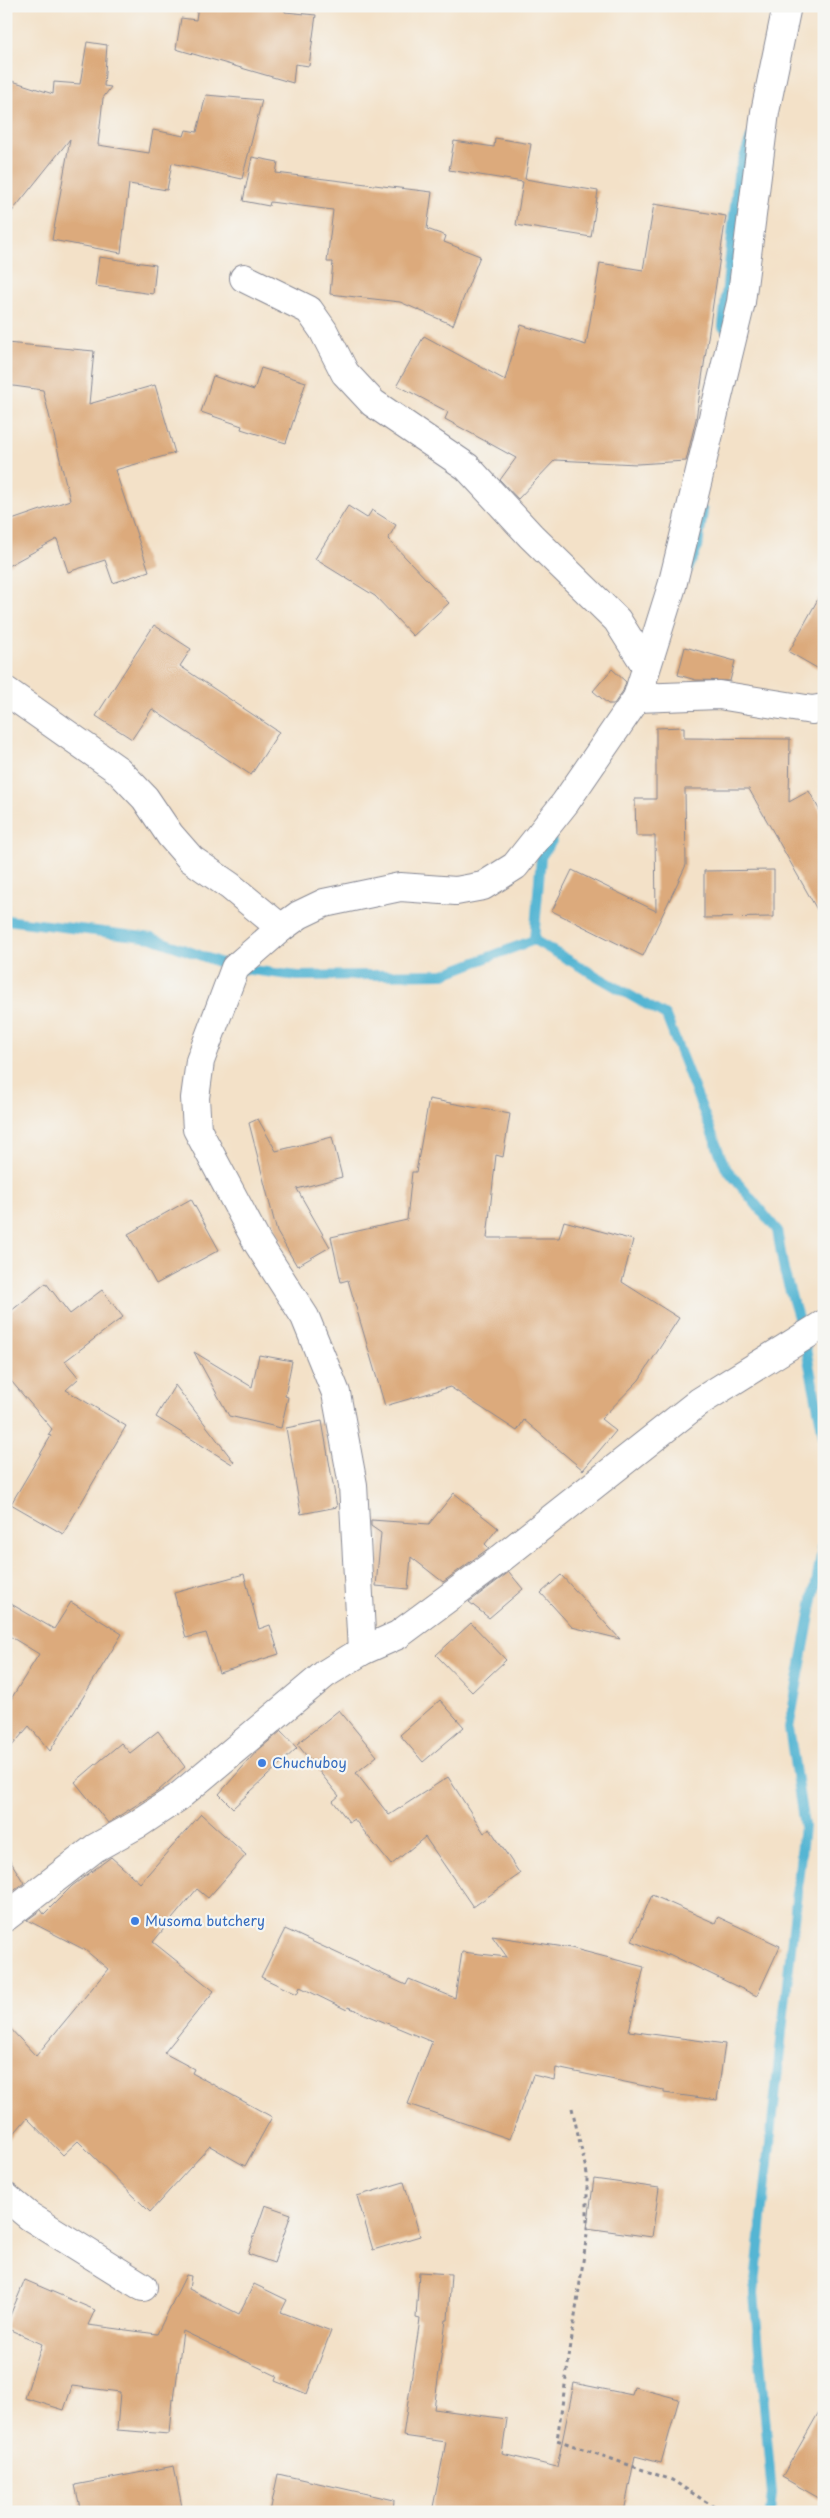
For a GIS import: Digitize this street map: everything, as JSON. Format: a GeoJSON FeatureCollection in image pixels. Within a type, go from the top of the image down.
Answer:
{"type":"FeatureCollection","features":[{"type":"Feature","properties":{"kind":"street"},"geometry":{"type":"LineString","coordinates":[[362,1651],[353,1484],[336,1393],[305,1317],[257,1242],[196,1129],[195,1098],[200,1061],[235,968],[299,915],[324,903],[400,887],[456,891],[483,886],[515,866],[565,803],[637,698],[672,586],[741,302],[764,112],[787,6]]}},
{"type":"Feature","properties":{"kind":"street"},"geometry":{"type":"LineString","coordinates":[[244,278],[309,310],[323,330],[345,372],[373,403],[467,467],[531,536],[617,620],[646,666]]}},
{"type":"Feature","properties":{"kind":"street"},"geometry":{"type":"LineString","coordinates":[[6,691],[118,770],[145,798],[170,835],[191,859],[230,886],[281,928]]}},
{"type":"Feature","properties":{"kind":"street"},"geometry":{"type":"LineString","coordinates":[[637,698],[718,695],[812,710],[824,708]]}},
{"type":"Feature","properties":{"kind":"street"},"geometry":{"type":"LineString","coordinates":[[6,1918],[95,1848],[138,1824],[177,1798],[325,1674],[362,1651],[398,1635],[494,1564],[699,1402],[824,1324]]}},
{"type":"Feature","properties":{"kind":"street"},"geometry":{"type":"LineString","coordinates":[[6,2197],[29,2216],[143,2287]]}},
{"type":"Feature","properties":{"kind":"path"},"geometry":{"type":"LineString","coordinates":[[572,2108],[587,2174],[587,2234],[557,2440],[672,2480],[722,2512]]}},
{"type":"Feature","properties":{"kind":"building"},"geometry":{"type":"Polygon","coordinates":[[[198,6],[285,6],[285,12],[316,15],[309,66],[295,64],[293,83],[176,49],[181,18],[196,20],[198,6]]]}},
{"type":"Feature","properties":{"kind":"building"},"geometry":{"type":"Polygon","coordinates":[[[87,42],[107,45],[104,86],[111,87],[103,98],[98,145],[149,153],[153,130],[184,136],[186,130],[197,132],[206,95],[262,100],[242,179],[172,163],[167,190],[129,184],[121,253],[52,240],[70,139],[6,219],[6,79],[53,94],[54,82],[80,84],[87,42]]]}},
{"type":"Feature","properties":{"kind":"building"},"geometry":{"type":"Polygon","coordinates":[[[495,138],[531,144],[525,179],[598,191],[591,237],[516,225],[523,182],[449,170],[454,141],[494,147],[495,138]]]}},
{"type":"Feature","properties":{"kind":"building"},"geometry":{"type":"Polygon","coordinates":[[[252,157],[278,162],[276,173],[432,192],[427,229],[446,236],[444,242],[480,256],[453,325],[400,302],[330,294],[333,262],[327,262],[333,210],[270,202],[269,206],[243,201],[252,157]]]}},
{"type":"Feature","properties":{"kind":"building"},"geometry":{"type":"Polygon","coordinates":[[[654,204],[726,216],[696,419],[686,461],[637,464],[555,460],[518,499],[500,480],[516,458],[445,419],[448,412],[397,385],[424,336],[505,380],[521,325],[586,345],[600,263],[643,270],[654,204]]]}},
{"type":"Feature","properties":{"kind":"building"},"geometry":{"type":"Polygon","coordinates":[[[99,257],[156,265],[153,294],[95,286],[99,257]]]}},
{"type":"Feature","properties":{"kind":"building"},"geometry":{"type":"Polygon","coordinates":[[[6,343],[94,351],[89,404],[155,385],[175,453],[115,470],[149,571],[113,583],[105,560],[68,572],[57,539],[6,567],[6,522],[70,500],[43,390],[6,385],[6,343]]]}},
{"type":"Feature","properties":{"kind":"building"},"geometry":{"type":"Polygon","coordinates":[[[261,368],[306,382],[286,443],[241,429],[242,426],[201,412],[213,376],[254,390],[261,368]]]}},
{"type":"Feature","properties":{"kind":"building"},"geometry":{"type":"Polygon","coordinates":[[[348,506],[367,518],[372,510],[396,525],[388,539],[449,603],[413,636],[375,596],[315,559],[348,506]]]}},
{"type":"Feature","properties":{"kind":"building"},"geometry":{"type":"Polygon","coordinates":[[[824,588],[824,672],[789,652],[824,588]]]}},
{"type":"Feature","properties":{"kind":"building"},"geometry":{"type":"Polygon","coordinates":[[[154,625],[191,649],[180,666],[279,732],[251,775],[152,709],[132,739],[96,716],[154,625]]]}},
{"type":"Feature","properties":{"kind":"building"},"geometry":{"type":"Polygon","coordinates":[[[685,647],[735,661],[730,681],[696,680],[678,675],[685,647]]]}},
{"type":"Feature","properties":{"kind":"building"},"geometry":{"type":"Polygon","coordinates":[[[612,669],[626,682],[623,691],[614,704],[608,704],[593,691],[612,669]]]}},
{"type":"Feature","properties":{"kind":"building"},"geometry":{"type":"Polygon","coordinates":[[[684,727],[684,738],[790,739],[789,802],[809,791],[824,818],[824,922],[749,789],[685,789],[686,865],[643,956],[552,911],[572,870],[656,911],[655,836],[636,836],[635,799],[656,799],[656,728],[684,727]]]}},
{"type":"Feature","properties":{"kind":"building"},"geometry":{"type":"Polygon","coordinates":[[[774,870],[774,917],[704,918],[704,871],[774,870]]]}},
{"type":"Feature","properties":{"kind":"building"},"geometry":{"type":"Polygon","coordinates":[[[429,1099],[510,1114],[503,1157],[496,1155],[487,1238],[559,1238],[564,1221],[633,1240],[622,1282],[679,1318],[639,1380],[601,1419],[616,1431],[583,1470],[524,1420],[517,1431],[450,1387],[385,1406],[348,1280],[341,1282],[331,1237],[407,1220],[412,1172],[416,1172],[429,1099]]]}},
{"type":"Feature","properties":{"kind":"building"},"geometry":{"type":"Polygon","coordinates":[[[258,1119],[276,1151],[332,1137],[342,1177],[297,1189],[330,1247],[297,1266],[277,1232],[249,1123],[258,1119]]]}},
{"type":"Feature","properties":{"kind":"building"},"geometry":{"type":"Polygon","coordinates":[[[191,1199],[219,1250],[156,1284],[128,1234],[191,1199]]]}},
{"type":"Feature","properties":{"kind":"building"},"geometry":{"type":"Polygon","coordinates":[[[46,1283],[70,1314],[102,1290],[123,1317],[65,1361],[79,1378],[66,1390],[126,1426],[63,1534],[11,1504],[51,1436],[48,1435],[52,1429],[6,1375],[6,1315],[46,1283]]]}},
{"type":"Feature","properties":{"kind":"building"},"geometry":{"type":"Polygon","coordinates":[[[194,1352],[252,1387],[259,1355],[292,1361],[285,1396],[288,1397],[281,1428],[229,1416],[194,1352]]]}},
{"type":"Feature","properties":{"kind":"building"},"geometry":{"type":"Polygon","coordinates":[[[175,1385],[234,1462],[232,1464],[156,1417],[175,1385]]]}},
{"type":"Feature","properties":{"kind":"building"},"geometry":{"type":"Polygon","coordinates":[[[322,1421],[337,1507],[301,1514],[286,1428],[322,1421]]]}},
{"type":"Feature","properties":{"kind":"building"},"geometry":{"type":"Polygon","coordinates":[[[454,1493],[498,1528],[485,1544],[489,1548],[443,1582],[411,1557],[408,1589],[376,1586],[381,1533],[371,1526],[371,1520],[429,1524],[454,1493]]]}},
{"type":"Feature","properties":{"kind":"building"},"geometry":{"type":"Polygon","coordinates":[[[509,1572],[523,1589],[489,1618],[469,1602],[509,1572]]]}},
{"type":"Feature","properties":{"kind":"building"},"geometry":{"type":"Polygon","coordinates":[[[244,1574],[259,1629],[270,1625],[279,1654],[219,1673],[206,1633],[186,1638],[174,1593],[244,1574]]]}},
{"type":"Feature","properties":{"kind":"building"},"geometry":{"type":"Polygon","coordinates":[[[561,1575],[620,1639],[572,1627],[541,1593],[561,1575]]]}},
{"type":"Feature","properties":{"kind":"building"},"geometry":{"type":"Polygon","coordinates":[[[6,1601],[54,1629],[71,1602],[122,1634],[50,1751],[29,1726],[6,1753],[6,1707],[39,1654],[6,1634],[6,1601]]]}},
{"type":"Feature","properties":{"kind":"building"},"geometry":{"type":"Polygon","coordinates":[[[471,1623],[506,1660],[472,1692],[436,1655],[471,1623]]]}},
{"type":"Feature","properties":{"kind":"building"},"geometry":{"type":"Polygon","coordinates":[[[440,1700],[464,1727],[423,1762],[400,1735],[440,1700]]]}},
{"type":"Feature","properties":{"kind":"building"},"geometry":{"type":"Polygon","coordinates":[[[339,1710],[377,1756],[356,1773],[389,1815],[448,1777],[484,1833],[490,1829],[520,1874],[473,1907],[425,1837],[391,1865],[354,1819],[349,1822],[333,1801],[339,1796],[297,1744],[339,1710]]]}},
{"type":"Feature","properties":{"kind":"building"},"geometry":{"type":"Polygon","coordinates":[[[158,1731],[185,1767],[157,1792],[108,1823],[75,1782],[121,1743],[130,1753],[158,1731]]]}},
{"type":"Feature","properties":{"kind":"building"},"geometry":{"type":"Polygon","coordinates":[[[281,1731],[297,1748],[233,1808],[219,1794],[256,1752],[281,1731]]]}},
{"type":"Feature","properties":{"kind":"building"},"geometry":{"type":"Polygon","coordinates":[[[201,1814],[246,1855],[208,1898],[197,1889],[153,1942],[214,1991],[164,2053],[194,2069],[192,2073],[272,2117],[245,2166],[210,2146],[150,2212],[78,2141],[63,2155],[27,2118],[6,2143],[6,2024],[36,2056],[108,1969],[85,1950],[27,1920],[41,1910],[44,1914],[72,1886],[111,1857],[140,1883],[201,1814]]]}},
{"type":"Feature","properties":{"kind":"building"},"geometry":{"type":"Polygon","coordinates":[[[6,1854],[24,1883],[6,1897],[6,1854]]]}},
{"type":"Feature","properties":{"kind":"building"},"geometry":{"type":"Polygon","coordinates":[[[652,1895],[715,1923],[718,1917],[780,1946],[757,1996],[669,1954],[668,1956],[632,1941],[652,1895]]]}},
{"type":"Feature","properties":{"kind":"building"},"geometry":{"type":"Polygon","coordinates":[[[285,1929],[406,1985],[409,1979],[455,1998],[462,1952],[507,1957],[492,1936],[571,1948],[644,1967],[629,2031],[725,2044],[717,2100],[664,2093],[664,2090],[556,2068],[554,2080],[533,2075],[510,2139],[408,2104],[432,2042],[348,2007],[347,2010],[300,1987],[297,1994],[261,1977],[285,1929]]]}},
{"type":"Feature","properties":{"kind":"building"},"geometry":{"type":"Polygon","coordinates":[[[594,2179],[659,2188],[652,2237],[587,2228],[594,2179]]]}},
{"type":"Feature","properties":{"kind":"building"},"geometry":{"type":"Polygon","coordinates":[[[404,2182],[420,2236],[373,2250],[357,2196],[404,2182]]]}},
{"type":"Feature","properties":{"kind":"building"},"geometry":{"type":"Polygon","coordinates":[[[265,2205],[291,2214],[274,2263],[248,2254],[265,2205]]]}},
{"type":"Feature","properties":{"kind":"building"},"geometry":{"type":"Polygon","coordinates":[[[419,2272],[451,2274],[448,2320],[446,2320],[434,2409],[507,2419],[502,2454],[557,2467],[574,2383],[632,2395],[634,2387],[679,2399],[661,2463],[635,2456],[624,2512],[432,2512],[446,2442],[403,2436],[420,2319],[416,2318],[419,2272]]]}},
{"type":"Feature","properties":{"kind":"building"},"geometry":{"type":"Polygon","coordinates":[[[186,2275],[191,2276],[189,2289],[239,2314],[254,2284],[287,2300],[281,2312],[331,2331],[307,2394],[275,2381],[277,2376],[183,2331],[174,2400],[172,2399],[169,2434],[117,2430],[120,2392],[72,2386],[64,2410],[25,2398],[42,2344],[6,2328],[6,2325],[25,2280],[95,2310],[88,2325],[157,2334],[186,2275]]]}},
{"type":"Feature","properties":{"kind":"building"},"geometry":{"type":"Polygon","coordinates":[[[824,2403],[824,2501],[782,2477],[824,2403]]]}},
{"type":"Feature","properties":{"kind":"building"},"geometry":{"type":"Polygon","coordinates":[[[174,2466],[183,2512],[81,2512],[75,2485],[174,2466]]]}},
{"type":"Feature","properties":{"kind":"building"},"geometry":{"type":"Polygon","coordinates":[[[278,2474],[394,2500],[393,2512],[270,2512],[278,2474]]]}},
{"type":"Feature","properties":{"kind":"waterway"},"geometry":{"type":"LineString","coordinates":[[723,327],[738,175],[751,137]]}},
{"type":"Feature","properties":{"kind":"waterway"},"geometry":{"type":"LineString","coordinates":[[688,569],[698,547],[703,511]]}},
{"type":"Feature","properties":{"kind":"waterway"},"geometry":{"type":"LineString","coordinates":[[534,940],[541,857],[552,841]]}},
{"type":"Feature","properties":{"kind":"waterway"},"geometry":{"type":"LineString","coordinates":[[6,920],[152,938],[235,968],[298,976],[444,974],[534,940],[666,1016],[725,1167],[777,1230],[784,1271],[800,1324]]}},
{"type":"Feature","properties":{"kind":"waterway"},"geometry":{"type":"LineString","coordinates":[[806,1349],[824,1439]]}},
{"type":"Feature","properties":{"kind":"waterway"},"geometry":{"type":"LineString","coordinates":[[770,2512],[772,2494],[754,2293],[804,1826],[789,1728],[824,1540]]}},
{"type":"Feature","properties":{"kind":"place","name":"Chuchuboy"},"geometry":{"type":"Point","coordinates":[262,1763]}},
{"type":"Feature","properties":{"kind":"place","name":"Musoma butchery"},"geometry":{"type":"Point","coordinates":[135,1921]}}]}
